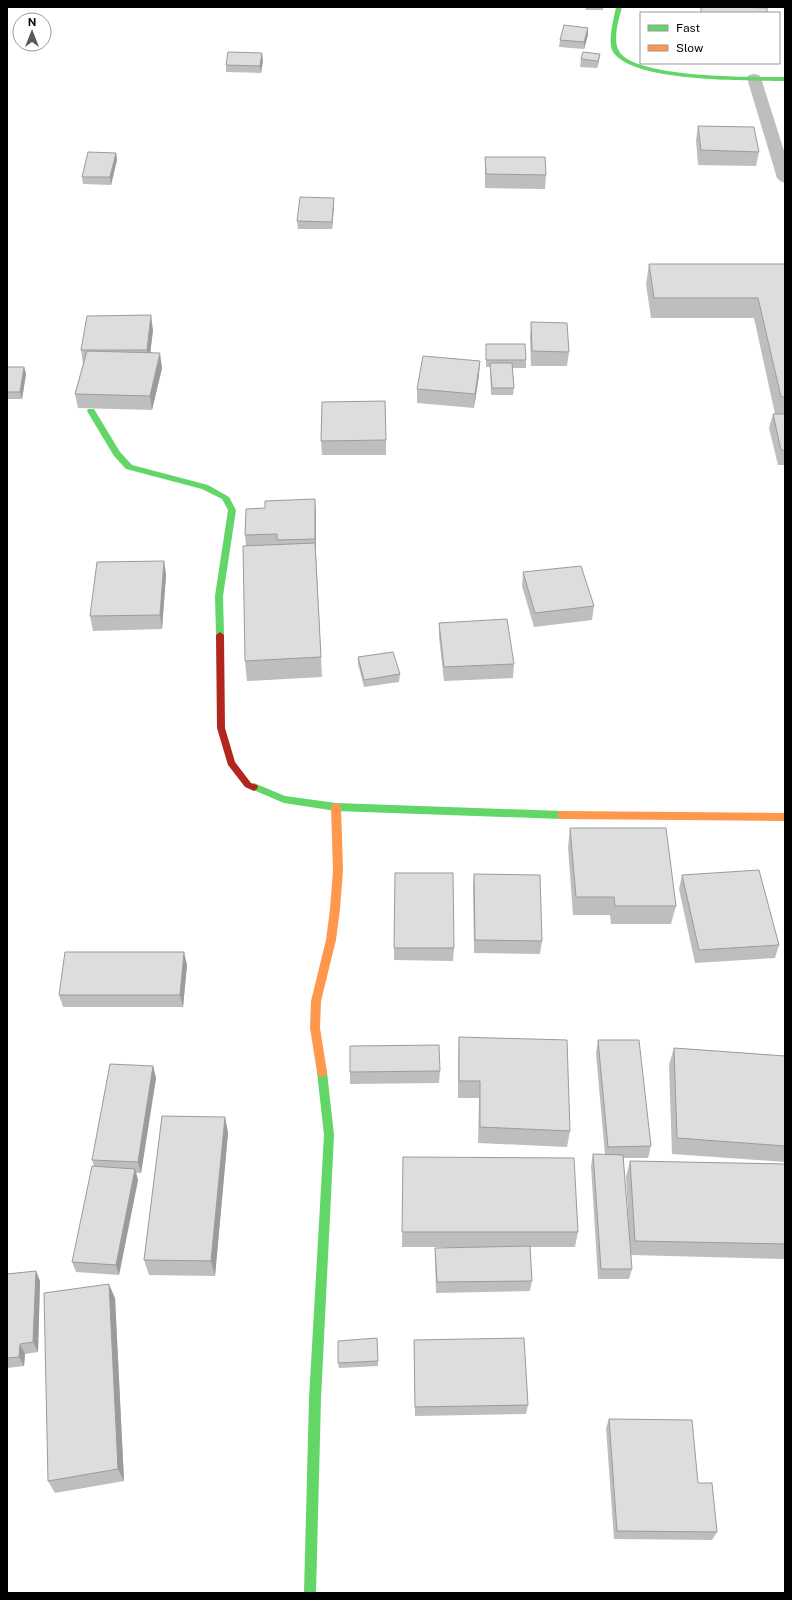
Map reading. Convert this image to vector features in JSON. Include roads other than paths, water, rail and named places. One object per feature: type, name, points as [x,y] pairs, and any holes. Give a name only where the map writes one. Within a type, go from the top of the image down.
[{"type":"street","points":[[619,7],[614,38],[615,51],[622,60],[636,67],[652,71],[785,79]]},
{"type":"street","points":[[754,78],[785,178]]},
{"type":"street","points":[[91,411],[117,454],[129,467],[206,487],[225,497],[232,510],[219,596],[221,728],[231,762],[248,785],[284,799],[336,807],[560,815],[785,817]]},
{"type":"street","points":[[310,1593],[315,1399],[329,1136],[326,1095],[315,1028],[316,1001],[331,940],[335,909],[338,870],[336,807]]}]
